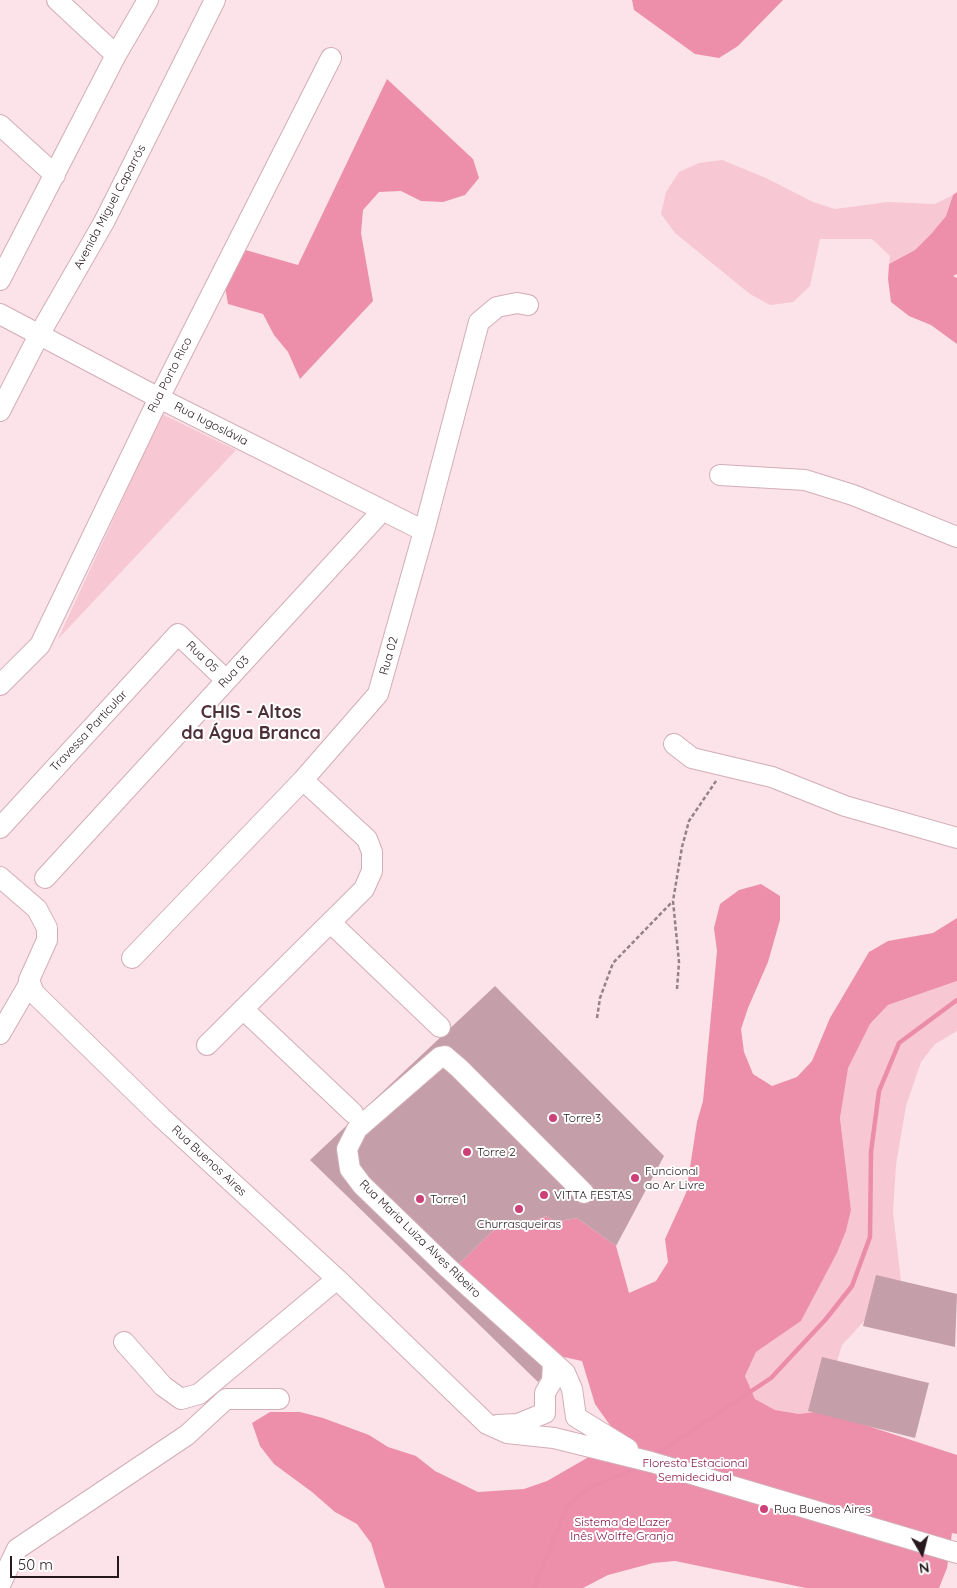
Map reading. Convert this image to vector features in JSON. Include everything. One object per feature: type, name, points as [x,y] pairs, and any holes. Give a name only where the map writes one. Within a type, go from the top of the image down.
[{"type":"street","points":[[57,0],[116,55]]},
{"type":"street","points":[[0,280],[116,55],[148,0]]},
{"type":"street","name":"Avenida Miguel Caparrós","points":[[0,411],[39,335],[104,222],[215,0]]},
{"type":"street","name":"Rua Porto Rico","points":[[0,685],[40,645],[159,398],[331,58]]},
{"type":"street","points":[[0,125],[55,175]]},
{"type":"street","name":"Rua 02","points":[[132,958],[303,780],[378,694],[424,530],[478,322],[496,307],[517,303],[528,306]]},
{"type":"street","name":"Rua Iugoslávia","points":[[0,314],[159,398],[382,511],[424,530]]},
{"type":"street","points":[[720,474],[805,480],[853,495],[957,537]]},
{"type":"street","name":"Rua 03","points":[[45,878],[382,511]]},
{"type":"street","name":"Rua 05","points":[[178,634],[226,680]]},
{"type":"street","name":"Travessa Particular","points":[[0,828],[178,634]]},
{"type":"street","points":[[674,744],[692,758],[772,777],[836,803],[957,838]]},
{"type":"street","points":[[207,1045],[364,889],[372,871],[372,852],[367,839],[303,780]]},
{"type":"street","points":[[0,877],[37,909],[47,928],[48,940],[30,977],[29,984],[0,1034]]},
{"type":"street","points":[[331,923],[440,1028]]},
{"type":"street","name":"Rua Buenos Aires","points":[[29,984],[34,993],[161,1117],[337,1279],[487,1424],[507,1433],[554,1438],[651,1462],[957,1553]]},
{"type":"street","points":[[243,1009],[353,1113]]},
{"type":"street","name":"Rua Maria Luiza Alves Ribeiro","points":[[553,1363],[447,1267],[362,1185],[350,1169],[347,1149],[357,1129],[440,1056],[445,1056],[584,1193]]},
{"type":"street","points":[[124,1342],[163,1386],[181,1399],[198,1394],[337,1279]]},
{"type":"street","points":[[553,1363],[565,1373],[572,1389],[576,1417],[573,1432],[565,1438],[554,1438],[544,1428],[545,1393],[552,1381],[553,1363]]},
{"type":"street","points":[[0,1585],[17,1549],[187,1435],[226,1399],[279,1398]]},
{"type":"street","name":"Rua Buenos Aires","points":[[487,1424],[518,1424],[559,1405],[570,1408],[576,1417],[651,1462]]},
{"type":"path","points":[[677,989],[679,962],[673,901],[689,821],[712,783],[718,778]]},
{"type":"path","points":[[597,1018],[600,998],[613,963],[673,901]]},
{"type":"shaded area","points":[[722,160],[766,178],[813,202],[835,209],[888,202],[935,204],[953,195],[946,216],[931,234],[915,250],[889,264],[890,256],[872,239],[820,239],[810,286],[793,302],[770,305],[750,294],[675,233],[661,214],[666,192],[679,172],[699,163]]},
{"type":"shaded area","points":[[162,414],[236,450],[58,639]]},
{"type":"shaded area","points":[[957,981],[957,1031],[935,1044],[921,1062],[906,1106],[896,1165],[893,1212],[901,1281],[842,1345],[822,1411],[799,1414],[775,1410],[755,1399],[745,1376],[756,1352],[801,1321],[837,1253],[846,1231],[851,1210],[840,1118],[847,1068],[870,1024],[888,1005]]},
{"type":"green space","points":[[632,0],[783,0],[738,46],[719,58],[695,54],[634,10]]},
{"type":"green space","points":[[387,79],[473,159],[479,178],[465,195],[443,202],[421,201],[401,191],[379,192],[363,210],[361,233],[373,301],[300,379],[288,352],[274,335],[263,314],[228,304],[224,281],[242,249],[298,265]]},
{"type":"green space","points":[[957,192],[957,274],[953,276],[957,278],[957,344],[931,325],[909,316],[891,302],[888,279],[889,264],[915,250],[931,234],[946,216],[953,195]]},
{"type":"green space","name":"Floresta Estacional Semidecidual","points":[[761,884],[780,896],[780,920],[768,962],[741,1029],[744,1052],[753,1074],[772,1086],[797,1077],[812,1061],[830,1018],[869,952],[888,941],[933,933],[957,918],[957,981],[888,1005],[870,1024],[848,1068],[840,1118],[851,1210],[846,1231],[837,1253],[801,1321],[756,1352],[745,1376],[755,1399],[775,1410],[799,1414],[822,1411],[957,1455],[957,1534],[952,1533],[947,1568],[939,1588],[806,1588],[675,1561],[653,1563],[608,1575],[583,1588],[385,1588],[371,1543],[357,1524],[335,1512],[274,1464],[260,1446],[252,1423],[270,1412],[300,1412],[323,1418],[369,1435],[388,1447],[416,1456],[435,1471],[478,1492],[524,1489],[547,1481],[587,1458],[612,1428],[595,1404],[582,1361],[559,1356],[459,1264],[502,1222],[522,1226],[546,1216],[555,1222],[577,1218],[616,1246],[629,1293],[656,1281],[668,1262],[665,1239],[686,1193],[697,1122],[703,1101],[717,951],[714,928],[720,904],[739,890]]},
{"type":"building","points":[[495,986],[664,1156],[616,1246],[577,1218],[555,1222],[546,1216],[522,1226],[502,1222],[459,1264],[559,1356],[538,1382],[310,1160]]},
{"type":"building","points":[[876,1275],[957,1294],[955,1347],[863,1326]]},
{"type":"building","points":[[822,1357],[929,1383],[915,1438],[808,1411]]},
{"type":"waterway","points":[[658,1453],[771,1378],[826,1319],[852,1286],[870,1237],[871,1152],[879,1091],[899,1043],[957,1000]]},
{"type":"waterway","points":[[534,1588],[567,1506],[587,1489],[636,1468]]},
{"type":"place","name":"Torre 3","points":[[553,1118]]},
{"type":"place","name":"Torre 2","points":[[467,1152]]},
{"type":"place","name":"Funcional ao Ar Livre","points":[[635,1178]]},
{"type":"place","name":"VITTA FESTAS","points":[[544,1195]]},
{"type":"place","name":"Torre 1","points":[[420,1199]]},
{"type":"place","name":"Churrasqueiras","points":[[519,1209]]},
{"type":"place","name":"Rua Buenos Aires","points":[[764,1509]]},
{"type":"district","name":"CHIS - Altos da Água Branca","points":[[251,723]]},
{"type":"park label","name":"Sistema de Lazer Inês Wolffe Granja","points":[[622,1529]]}]
